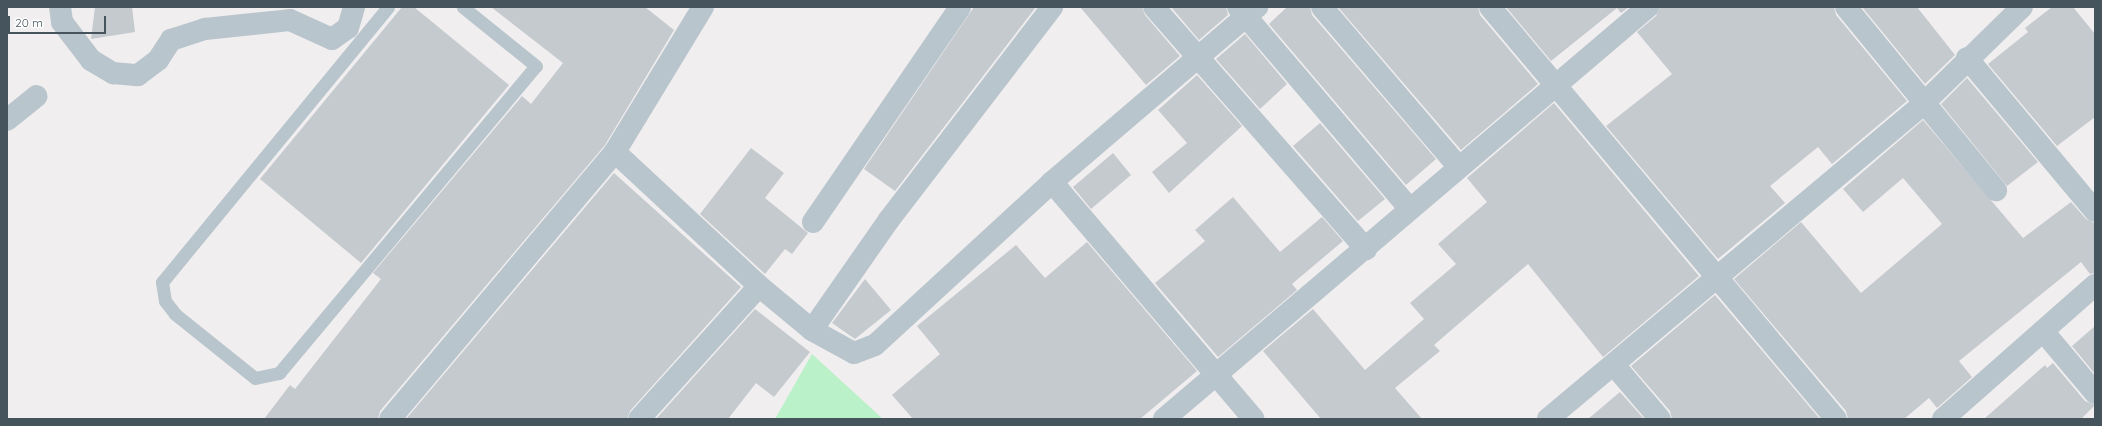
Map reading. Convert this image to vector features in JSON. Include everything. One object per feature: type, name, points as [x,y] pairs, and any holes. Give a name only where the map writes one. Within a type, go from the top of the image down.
[{"type":"street","points":[[60,7],[62,22],[91,60],[113,73],[138,75],[158,60],[171,40],[205,29],[290,20],[332,39],[348,28],[354,7]]},
{"type":"street","points":[[390,419],[615,152],[703,7]]},
{"type":"street","points":[[813,222],[960,7]]},
{"type":"street","points":[[812,330],[888,221],[1052,7]]},
{"type":"street","points":[[1154,7],[1366,249]]},
{"type":"street","points":[[1322,7],[1458,166]]},
{"type":"street","points":[[1490,7],[1558,85],[1836,419]]},
{"type":"street","points":[[1164,419],[1366,249],[1409,208],[1458,166],[1558,85],[1648,7]]},
{"type":"street","points":[[1846,7],[1996,190]]},
{"type":"street","points":[[1548,419],[1924,103],[1967,58],[2022,7]]},
{"type":"street","points":[[615,152],[759,286],[812,330],[843,350],[854,353],[869,350],[1052,182],[1198,59],[1247,10],[1409,208]]},
{"type":"street","points":[[1967,58],[2095,211]]},
{"type":"street","points":[[7,120],[36,96]]},
{"type":"street","points":[[1052,182],[1254,419]]},
{"type":"street","points":[[1943,419],[2095,285]]},
{"type":"street","points":[[639,419],[759,286]]},
{"type":"street","points":[[2043,331],[2095,393]]},
{"type":"street","points":[[1614,365],[1660,419]]},
{"type":"lane","points":[[388,7],[162,282],[165,301],[175,314],[255,378],[279,373],[536,66],[463,7]]},
{"type":"green space","points":[[812,354],[883,419],[775,419]]},
{"type":"building","points":[[95,7],[132,7],[135,32],[91,39]]},
{"type":"building","points":[[402,7],[414,7],[509,85],[361,263],[260,179]]},
{"type":"building","points":[[491,7],[645,7],[674,30],[605,145],[380,411],[378,419],[264,419],[290,385],[295,389],[381,279],[373,273],[522,96],[531,104],[563,63]]},
{"type":"building","points":[[974,7],[1036,7],[895,191],[864,169]]},
{"type":"building","points":[[1080,7],[1142,7],[1145,15],[1180,56],[1146,85]]},
{"type":"building","points":[[1171,7],[1226,7],[1228,15],[1199,40]]},
{"type":"building","points":[[1287,7],[1310,7],[1312,15],[1436,159],[1406,185],[1269,24]]},
{"type":"building","points":[[1338,7],[1478,7],[1480,15],[1538,84],[1461,150]]},
{"type":"building","points":[[1506,7],[1629,7],[1621,13],[1617,8],[1551,61]]},
{"type":"building","points":[[1660,7],[1834,7],[1836,15],[1907,101],[1832,164],[1818,147],[1770,186],[1785,203],[1718,259],[1606,126],[1672,74],[1637,32],[1656,16]]},
{"type":"building","points":[[1862,7],[1917,7],[1955,55],[1925,84]]},
{"type":"building","points":[[2052,7],[2073,7],[2095,34],[2095,117],[2057,146],[1988,64],[2028,32],[2025,28]]},
{"type":"building","points":[[1245,34],[1287,84],[1260,109],[1216,59]]},
{"type":"building","points":[[1197,75],[1242,126],[1169,193],[1152,172],[1187,143],[1158,110]]},
{"type":"building","points":[[1967,78],[2038,162],[2007,186],[1941,104]]},
{"type":"building","points":[[1554,103],[1699,276],[1603,357],[1528,264],[1434,345],[1440,351],[1395,388],[1422,419],[1321,419],[1263,351],[1313,309],[1365,370],[1424,319],[1410,303],[1456,264],[1438,244],[1487,202],[1467,178]]},
{"type":"building","points":[[1923,120],[2023,238],[2071,202],[2086,219],[2095,223],[2095,273],[2090,274],[2081,262],[1959,361],[1972,377],[1937,408],[1929,398],[1904,419],[1848,419],[1846,411],[1734,279],[1801,222],[1861,293],[1942,224],[1903,178],[1863,212],[1843,189]]},
{"type":"building","points":[[1320,123],[1385,199],[1358,221],[1293,146]]},
{"type":"building","points":[[751,148],[784,173],[765,198],[808,233],[792,254],[785,249],[765,274],[700,214]]},
{"type":"building","points":[[1113,153],[1131,175],[1091,209],[1073,187]]},
{"type":"building","points":[[614,173],[741,287],[630,411],[627,419],[406,419]]},
{"type":"building","points":[[1233,197],[1280,252],[1322,217],[1343,241],[1292,284],[1297,290],[1218,357],[1155,283],[1205,241],[1195,230]]},
{"type":"building","points":[[1087,242],[1197,371],[1140,419],[913,419],[892,395],[940,354],[917,326],[1016,245],[1045,278]]},
{"type":"building","points":[[865,279],[891,310],[855,339],[832,323]]},
{"type":"building","points":[[1715,295],[1820,419],[1672,419],[1670,411],[1631,366]]},
{"type":"building","points":[[755,309],[810,352],[774,397],[756,383],[728,419],[656,419]]},
{"type":"building","points":[[2095,326],[2095,374],[2072,346]]},
{"type":"building","points":[[2053,363],[2085,401],[2095,405],[2081,419],[1984,419],[2045,365],[2047,368]]},
{"type":"building","points":[[1620,392],[1644,419],[1588,419]]}]
